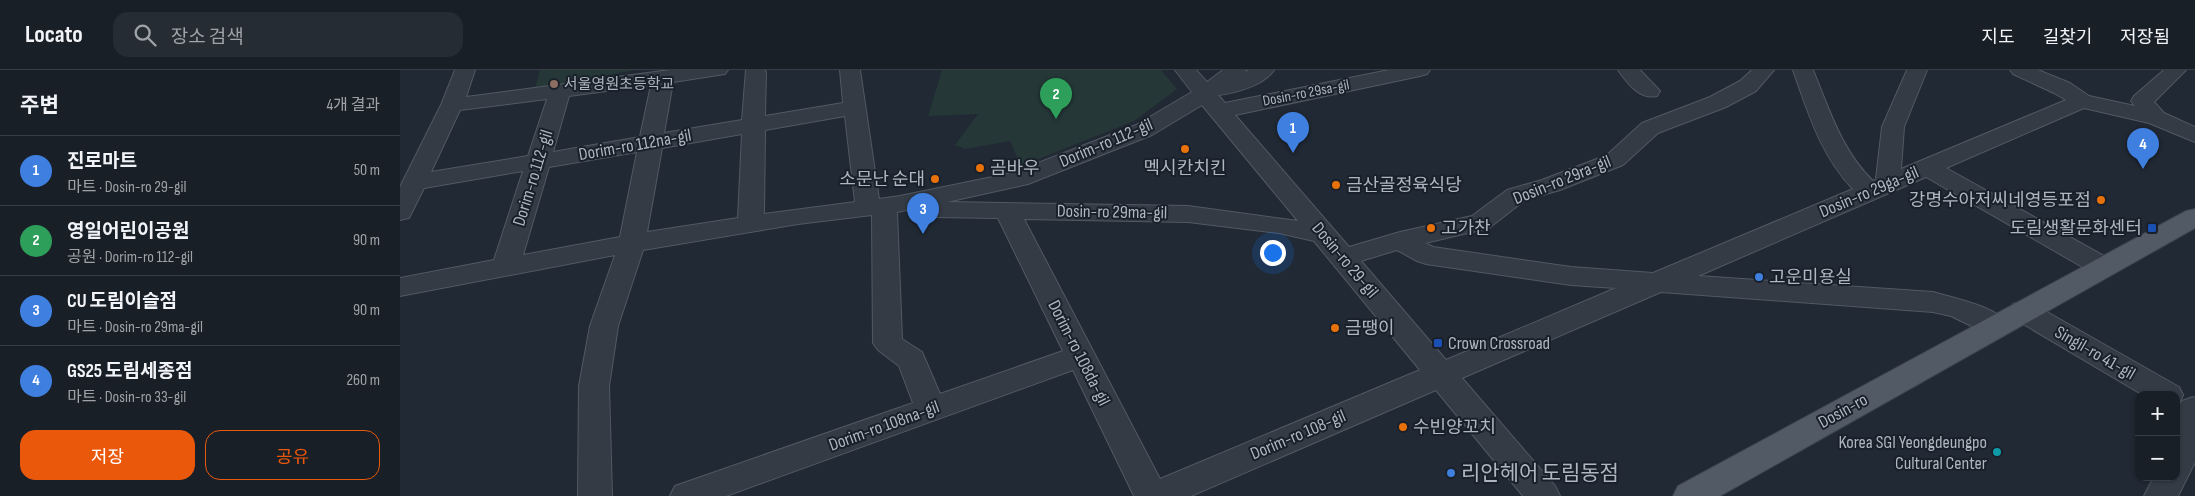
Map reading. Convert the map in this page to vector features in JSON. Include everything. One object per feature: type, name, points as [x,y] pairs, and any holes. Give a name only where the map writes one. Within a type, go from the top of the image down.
[{"type":"main road","name":"Dosin-ro","points":[[1690,496],[2195,217]]},
{"type":"street","points":[[400,212],[452,105],[465,70]]},
{"type":"street","points":[[452,105],[718,70]]},
{"type":"street","points":[[850,70],[855,108],[884,206],[888,343],[911,360],[932,409]]},
{"type":"street","name":"Dosin-ro 29-gil","points":[[1185,70],[1542,496]]},
{"type":"street","points":[[1213,102],[1236,70]]},
{"type":"street","points":[[1213,102],[1264,70]]},
{"type":"street","name":"Dosin-ro 29sa-gil","points":[[1213,102],[1420,70]]},
{"type":"street","points":[[1628,70],[1649,91]]},
{"type":"street","name":"Dosin-ro 29ra-gil","points":[[1344,258],[1400,240],[1480,222],[1516,195],[1551,185],[1616,160],[1650,128],[1718,102],[1748,86],[1764,70]]},
{"type":"street","points":[[1803,70],[1830,139],[1848,171],[1879,188],[1893,128],[1917,70]]},
{"type":"street","points":[[2020,70],[2062,88],[2082,101],[2156,118],[2195,135]]},
{"type":"street","points":[[2156,118],[2142,101],[2176,70]]},
{"type":"street","points":[[751,224],[755,72]]},
{"type":"street","points":[[595,496],[594,386],[604,326],[632,243],[663,78]]},
{"type":"street","name":"Dorim-ro 112-gil","points":[[506,266],[560,91]]},
{"type":"street","name":"Dosin-ro 29ga-gil","points":[[1441,374],[2082,101]]},
{"type":"street","name":"Dorim-ro 112-gil","points":[[400,287],[632,243],[751,224],[884,206],[1019,179],[1213,102]]},
{"type":"street","name":"Dorim-ro 112na-gil","points":[[416,182],[855,108]]},
{"type":"street","points":[[1926,167],[2103,267]]},
{"type":"street","name":"Dosin-ro 29ma-gil","points":[[884,206],[1188,214],[1279,225],[1324,235]]},
{"type":"street","name":"Dorim-ro 108da-gil","points":[[1007,210],[1151,496]]},
{"type":"street","name":"Dosin-ro 29ga-gil","points":[[1400,240],[1426,256],[1571,276],[1655,283]]},
{"type":"street","points":[[1655,283],[1933,302],[1960,309],[1996,326]]},
{"type":"street","name":"Singil-ro 41-gil","points":[[2023,311],[2183,403],[2193,435],[2180,459]]},
{"type":"street","name":"Dorim-ro 108na-gil","points":[[687,496],[1080,356]]},
{"type":"street","name":"Dorim-ro 108-gil","points":[[1156,496],[1441,374]]},
{"type":"street","points":[[2161,496],[2169,481]]},
{"type":"shaded area","points":[[540,70],[636,70],[535,88]]},
{"type":"shaded area","points":[[942,70],[1161,70],[1177,89],[1134,121],[1021,166],[1010,141],[965,149],[955,145],[978,114],[928,116]]},
{"type":"place","name":"서울영원초등학교","points":[[554,84]]},
{"type":"place","name":"영일어린이공원","points":[[1056,119]]},
{"type":"place","name":"멕시칸치킨","points":[[1185,149]]},
{"type":"place","name":"진로마트","points":[[1293,153]]},
{"type":"place","name":"곰바우","points":[[980,168]]},
{"type":"place","name":"GS25 도림세종점","points":[[2143,169]]},
{"type":"place","name":"소문난 순대","points":[[935,179]]},
{"type":"place","name":"금산골정육식당","points":[[1336,185]]},
{"type":"place","name":"강명수아저씨네영등포점","points":[[2101,200]]},
{"type":"place","name":"고가찬","points":[[1431,228]]},
{"type":"place","name":"도림생활문화센터","points":[[2152,228]]},
{"type":"place","name":"CU 도림이슬점","points":[[923,234]]},
{"type":"place","name":"고운미용실","points":[[1759,277]]},
{"type":"place","name":"금땡이","points":[[1335,328]]},
{"type":"place","name":"Crown Crossroad","points":[[1438,343]]},
{"type":"place","name":"수빈양꼬치","points":[[1403,427]]},
{"type":"place","name":"Korea SGI Yeongdeungpo Cultural Center","points":[[1997,452]]},
{"type":"place","name":"리안헤어 도림동점","points":[[1451,473]]}]
